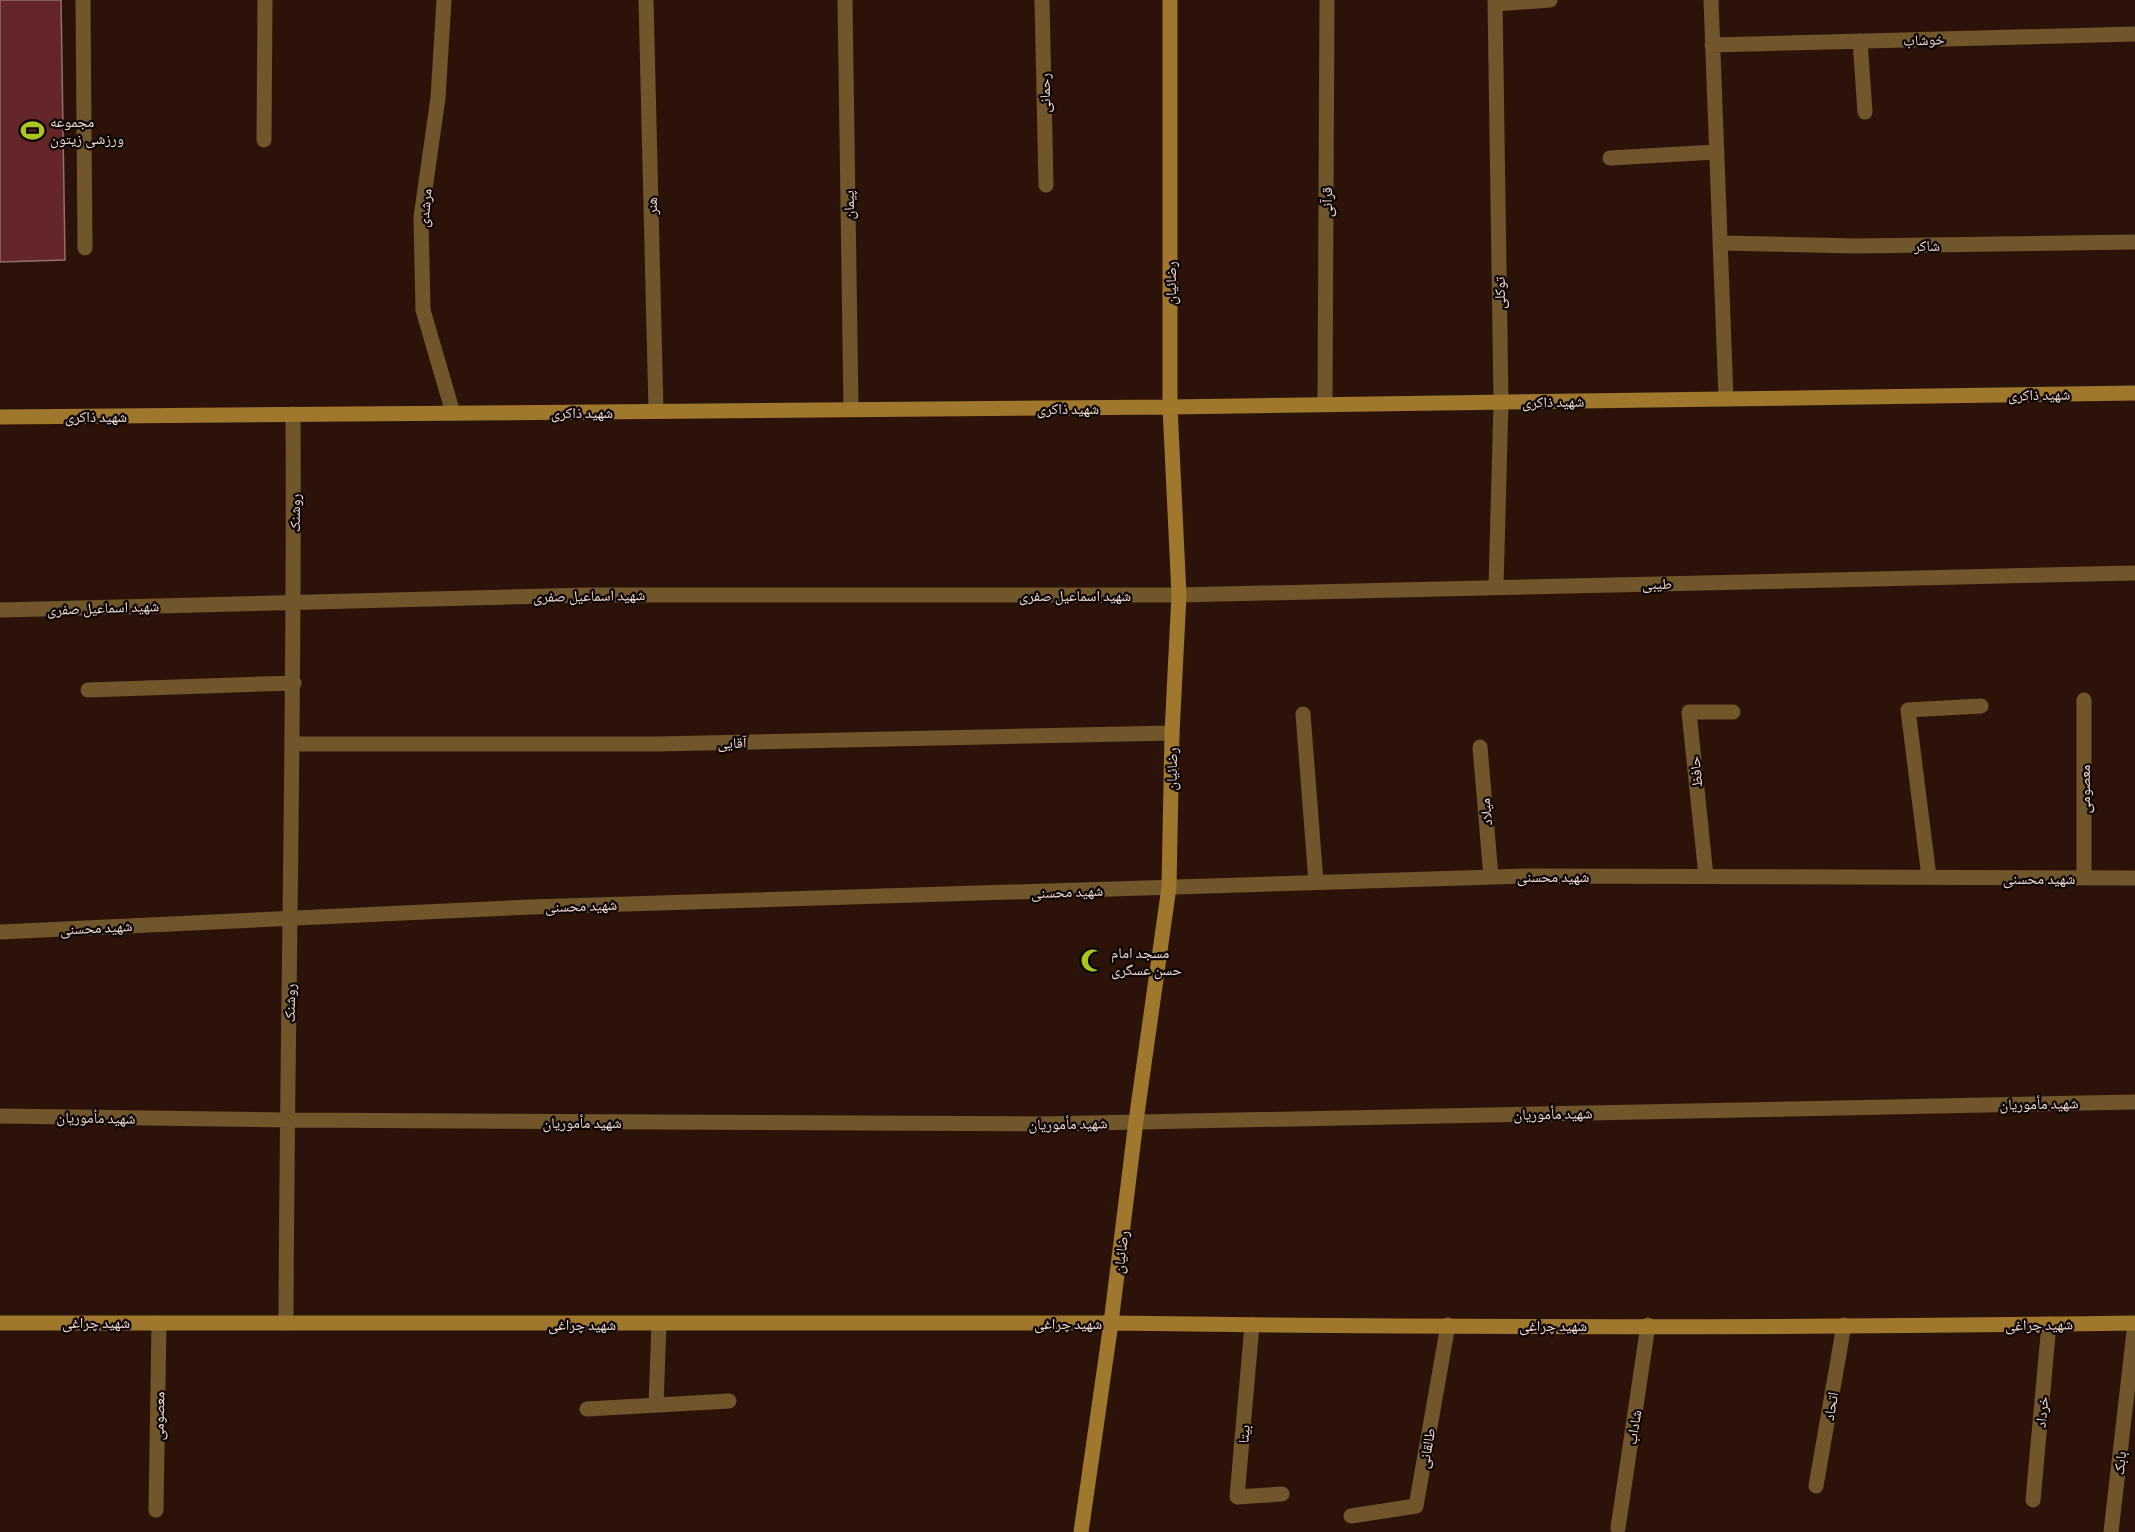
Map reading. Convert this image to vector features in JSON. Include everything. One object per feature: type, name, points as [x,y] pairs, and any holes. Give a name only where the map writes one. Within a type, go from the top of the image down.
[{"type":"street","points":[[83,0],[85,248]]},
{"type":"street","points":[[264,140],[265,0]]},
{"type":"street","name":"مرشدی","points":[[444,0],[438,98],[421,217],[423,310],[453,412]]},
{"type":"street","name":"هنر","points":[[646,0],[657,411]]},
{"type":"street","name":"پیمان","points":[[845,0],[851,409]]},
{"type":"street","name":"رحمانی","points":[[1042,0],[1046,185]]},
{"type":"street","name":"رضائیان","points":[[1081,1532],[1169,887],[1172,733],[1179,595],[1170,407],[1170,0]]},
{"type":"street","name":"قرآنی","points":[[1326,404],[1327,0]]},
{"type":"street","points":[[1495,2],[1551,0]]},
{"type":"street","points":[[1711,0],[1726,398]]},
{"type":"street","name":"توکلی","points":[[1495,2],[1501,402],[1496,587]]},
{"type":"street","name":"خوشاب","points":[[1712,45],[2135,34]]},
{"type":"street","points":[[1860,41],[1865,112]]},
{"type":"street","points":[[1610,159],[1716,152]]},
{"type":"street","name":"شاکر","points":[[1720,243],[1857,246],[2135,242]]},
{"type":"street","name":"شهید ذاکری","points":[[0,417],[1170,407],[2135,393]]},
{"type":"street","name":"روشنک","points":[[286,1323],[294,683],[293,414]]},
{"type":"street","name":"طیبی","points":[[1179,595],[2135,573]]},
{"type":"street","name":"شهید اسماعیل صفری","points":[[0,610],[588,595],[1179,595]]},
{"type":"street","points":[[88,690],[294,683]]},
{"type":"street","name":"معصومی","points":[[2084,700],[2084,878]]},
{"type":"street","points":[[1929,877],[1908,710],[1981,706]]},
{"type":"street","name":"حافظ","points":[[1706,876],[1689,712],[1733,712]]},
{"type":"street","points":[[1303,714],[1316,882]]},
{"type":"street","name":"آقایی","points":[[293,744],[658,744],[1172,733]]},
{"type":"street","name":"میلاد","points":[[1480,747],[1491,877]]},
{"type":"street","name":"شهید محسنی","points":[[0,932],[530,907],[1491,877],[2135,878]]},
{"type":"street","name":"شهید مأموریان","points":[[0,1116],[1042,1124],[2135,1102]]},
{"type":"street","name":"شهید چراغی","points":[[0,1323],[1252,1325],[2135,1323]]},
{"type":"street","name":"معصومی","points":[[156,1510],[159,1323]]},
{"type":"street","name":"بابک","points":[[2111,1532],[2135,1323]]},
{"type":"street","points":[[656,1405],[659,1324]]},
{"type":"street","name":"خرداد","points":[[2032,1500],[2049,1324]]},
{"type":"street","name":"بیتا","points":[[1252,1325],[1238,1497],[1282,1494]]},
{"type":"street","name":"طالقانی","points":[[1351,1516],[1416,1506],[1448,1325]]},
{"type":"street","name":"شاداب","points":[[1618,1528],[1648,1325]]},
{"type":"street","name":"اتحاد","points":[[1816,1486],[1844,1325]]},
{"type":"street","points":[[587,1409],[729,1401]]},
{"type":"building","name":"مجموعه ورزشی زیتون","points":[[0,0],[61,0],[65,260],[0,262]]},
{"type":"place","name":"مجموعه ورزشی زیتون","points":[[32,130]]},
{"type":"place","name":"مسجد امام حسن عسگری","points":[[1093,961]]}]
